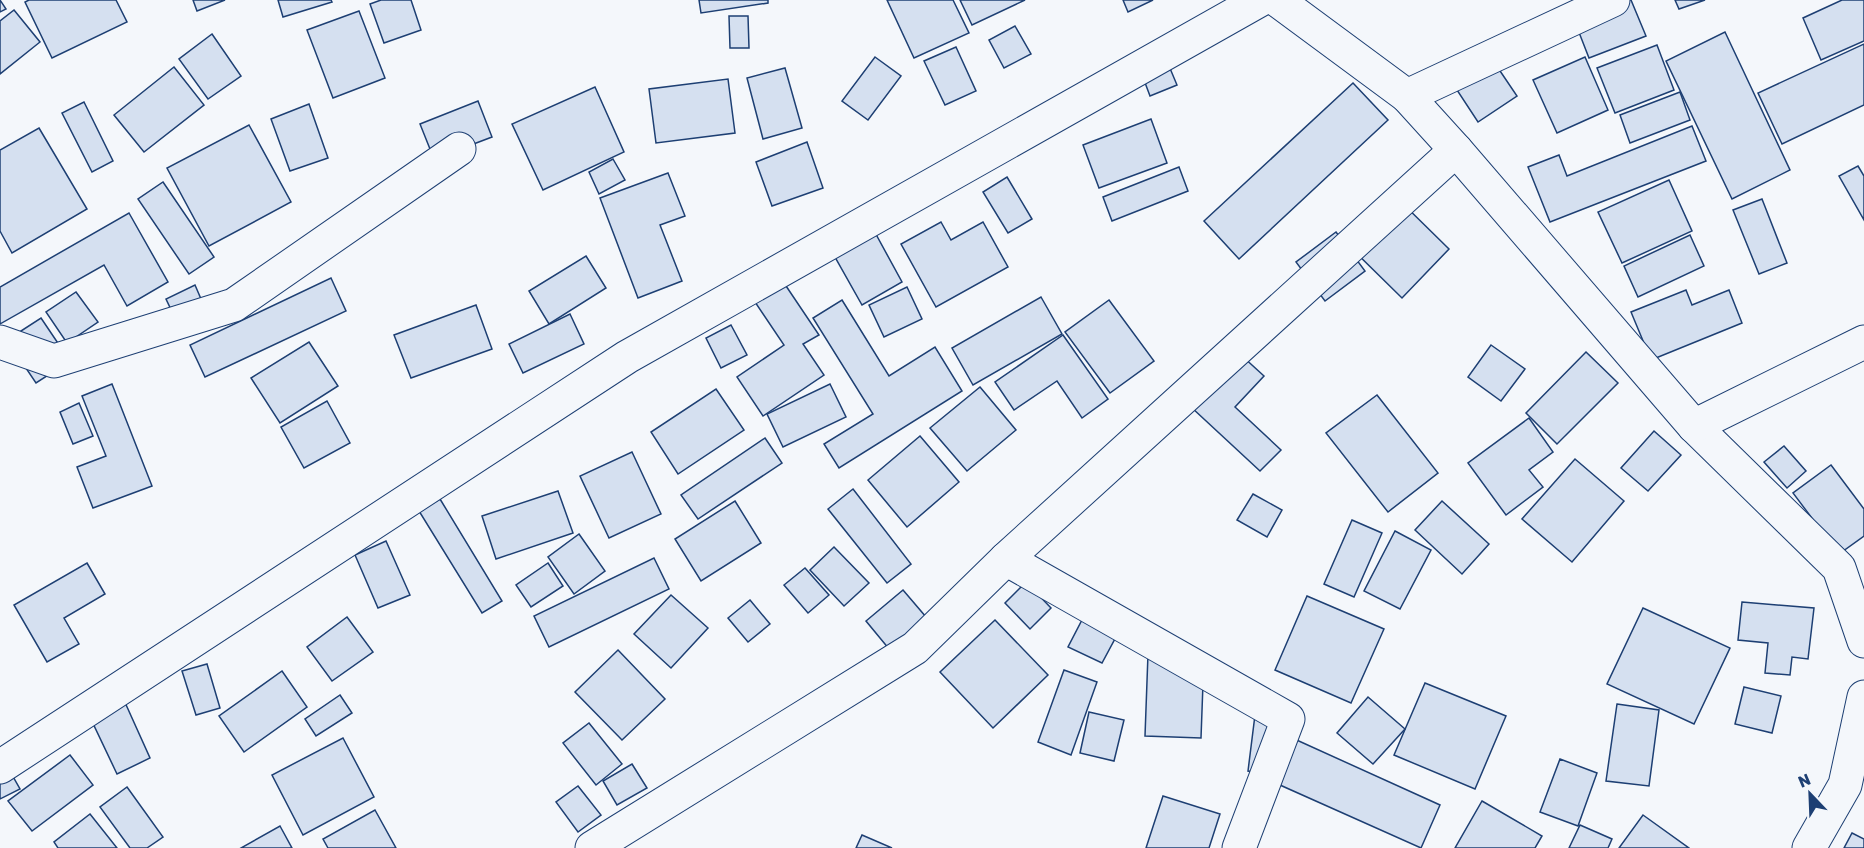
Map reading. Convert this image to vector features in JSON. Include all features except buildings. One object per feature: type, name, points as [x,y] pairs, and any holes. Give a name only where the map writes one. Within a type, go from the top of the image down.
[{"type":"street","points":[[0,767],[627,357],[1260,0]]},
{"type":"street","points":[[1277,0],[1407,96],[1694,426],[1839,568],[1864,641]]},
{"type":"street","points":[[1407,96],[1613,0]]},
{"type":"street","points":[[0,342],[54,361],[234,305],[459,149]]},
{"type":"street","points":[[592,848],[915,648],[1006,560],[1456,150]]},
{"type":"street","points":[[1694,426],[1864,342]]},
{"type":"street","points":[[1006,560],[1288,719],[1239,848]]},
{"type":"street","points":[[1809,848],[1845,785],[1864,697]]}]
